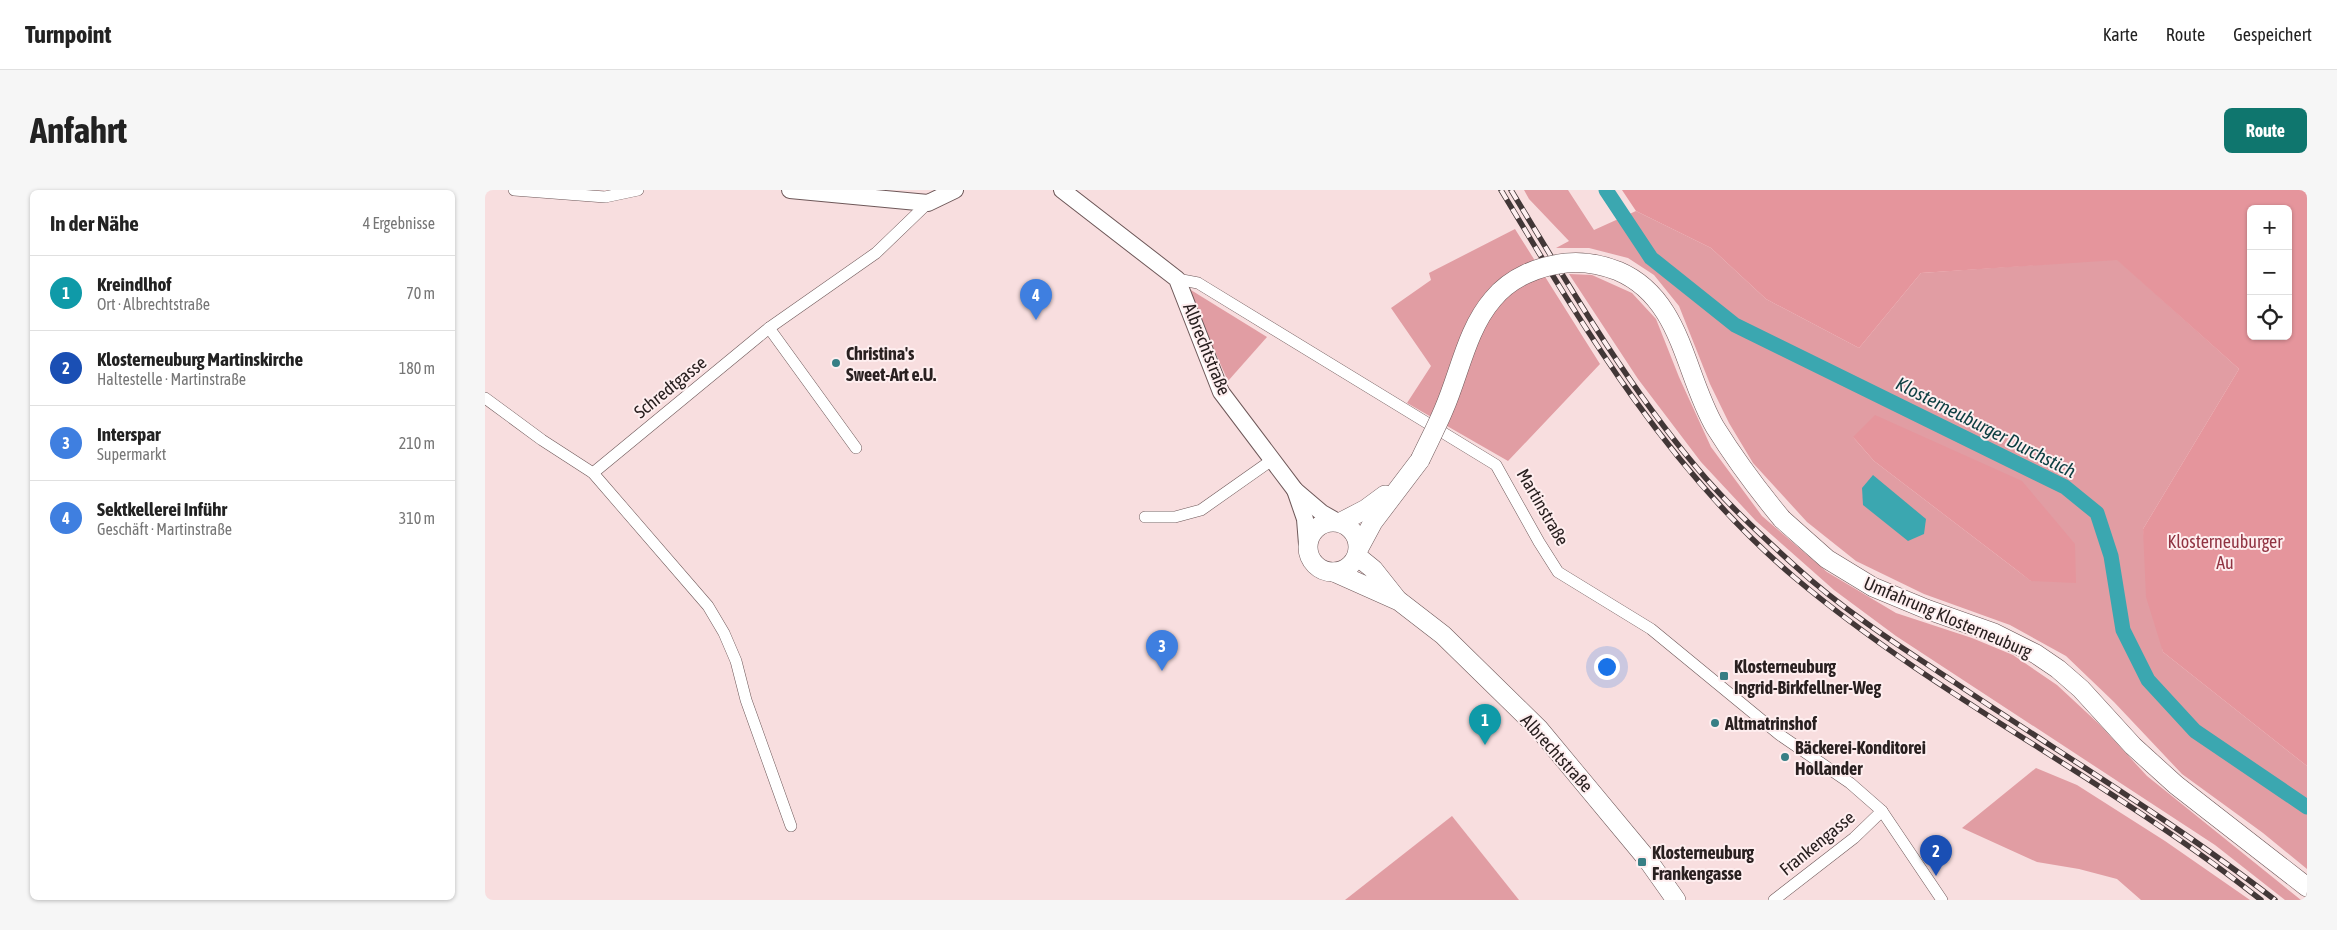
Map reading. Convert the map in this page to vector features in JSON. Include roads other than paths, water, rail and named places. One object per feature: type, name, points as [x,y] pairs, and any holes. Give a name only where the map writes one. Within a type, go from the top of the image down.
[{"type":"main road","points":[[790,190],[928,203],[955,190]]},
{"type":"main road","name":"Martinstraße","points":[[1062,190],[1177,278]]},
{"type":"main road","name":"Umfahrung Klosterneuburg","points":[[1358,552],[1373,522],[1399,484],[1420,460],[1444,409],[1475,326],[1494,298],[1525,274],[1552,265],[1580,262],[1601,264],[1625,274],[1639,284],[1661,306],[1679,338],[1702,400],[1715,426],[1758,490],[1782,519],[1827,559],[1873,587],[1926,609],[1994,633],[2036,654],[2058,669],[2081,689],[2133,746],[2176,785],[2307,887]]},
{"type":"main road","name":"Albrechtstraße","points":[[1177,278],[1221,392],[1295,490],[1322,513],[1339,522]]},
{"type":"main road","name":"Umfahrung Klosterneuburg","points":[[1339,522],[1366,509],[1399,484]]},
{"type":"main road","name":"Albrechtstraße","points":[[1295,490],[1305,519],[1307,544]]},
{"type":"main road","points":[[1339,522],[1355,535],[1358,552],[1348,567],[1334,572],[1320,569],[1308,554],[1307,544],[1311,533],[1317,527],[1339,522]]},
{"type":"main road","name":"Albrechtstraße","points":[[1358,552],[1399,601],[1443,635],[1539,729],[1642,852],[1676,900]]},
{"type":"main road","name":"Albrechtstraße","points":[[1334,572],[1399,601]]},
{"type":"street","points":[[513,190],[605,197],[638,190]]},
{"type":"street","name":"Schredtgasse","points":[[593,473],[769,328],[876,252],[928,203]]},
{"type":"street","name":"Martinstraße","points":[[1177,278],[1197,283],[1496,465],[1558,572],[1651,629],[1780,735],[1850,783],[1881,811],[1942,900]]},
{"type":"street","points":[[769,328],[856,448]]},
{"type":"street","points":[[485,398],[542,440],[593,473],[708,606],[724,633],[736,661],[746,700],[791,826]]},
{"type":"street","points":[[1145,517],[1175,517],[1201,510],[1272,460]]},
{"type":"street","name":"Frankengasse","points":[[1774,900],[1854,838],[1881,811]]},
{"type":"water","points":[[1873,475],[1926,519],[1924,534],[1908,541],[1863,505],[1862,488]]},
{"type":"waterway","name":"Klosterneuburger Durchstich","points":[[1606,190],[1651,258],[1735,325],[2065,487],[2097,513],[2111,556],[2123,630],[2148,680],[2195,731],[2307,807]]},
{"type":"railway","points":[[1501,190],[1597,346],[1632,396],[1707,491],[1749,535],[1794,577],[1907,662],[2146,817],[2204,857],[2261,900]]},
{"type":"railway","points":[[1511,190],[1599,333],[1646,402],[1708,481],[1769,543],[1832,598],[1872,627],[2157,815],[2275,900]]},
{"type":"place","name":"Sektkellerei Inführ","points":[[1036,320]]},
{"type":"place","name":"Christina's Sweet-Art e.U.","points":[[836,363]]},
{"type":"place","name":"Interspar","points":[[1162,671]]},
{"type":"place","name":"Klosterneuburg Ingrid-Birkfellner-Weg","points":[[1724,676]]},
{"type":"place","name":"Altmatrinshof","points":[[1715,723]]},
{"type":"place","name":"Kreindlhof","points":[[1485,745]]},
{"type":"place","name":"Bäckerei-Konditorei Hollander","points":[[1785,757]]},
{"type":"place","name":"Klosterneuburg Frankengasse","points":[[1642,862]]},
{"type":"place","name":"Klosterneuburg Martinskirche","points":[[1936,876]]},
{"type":"park label","name":"Klosterneuburger Au","points":[[2225,551]]}]
